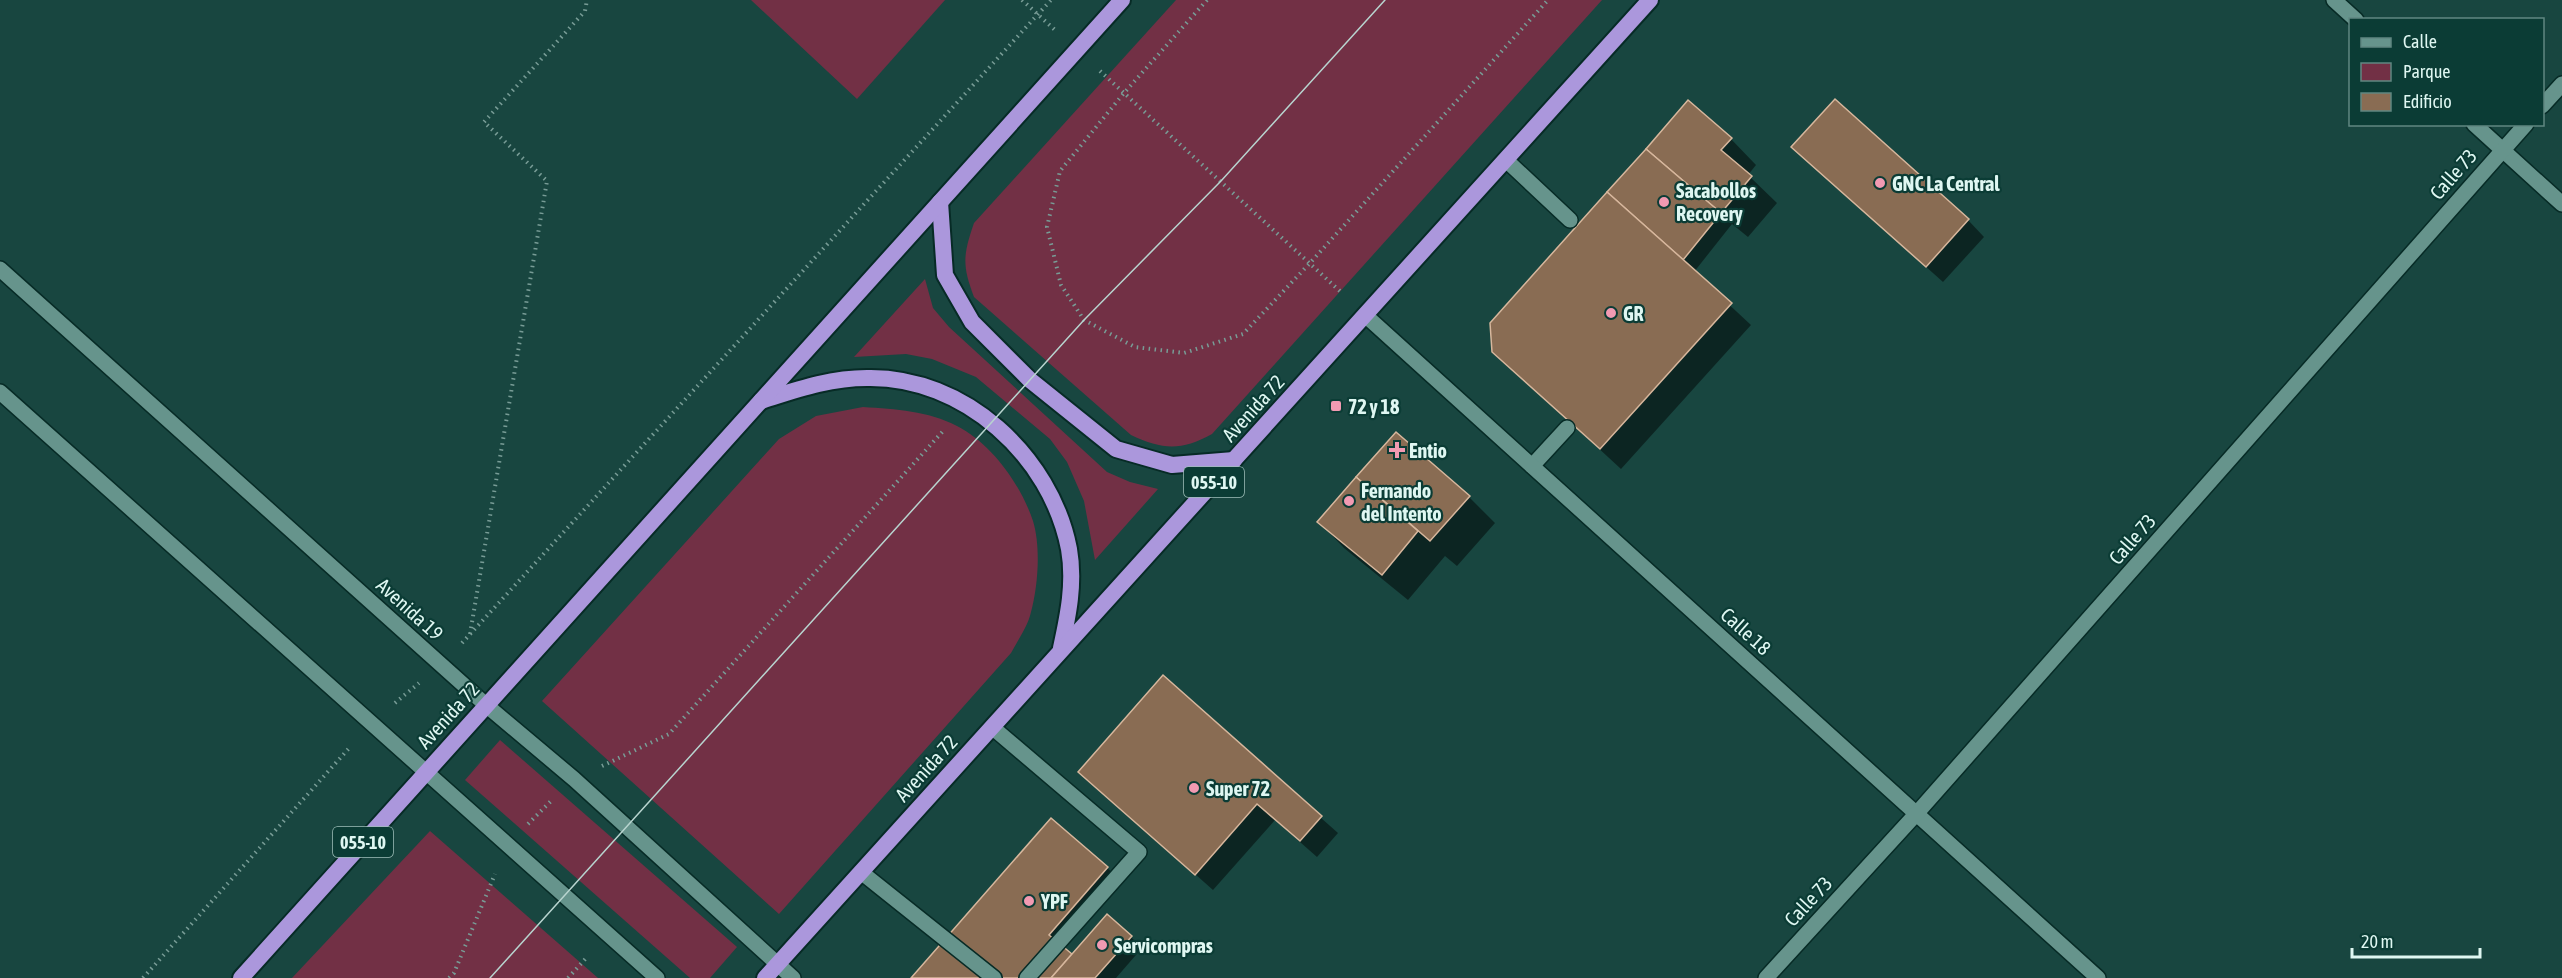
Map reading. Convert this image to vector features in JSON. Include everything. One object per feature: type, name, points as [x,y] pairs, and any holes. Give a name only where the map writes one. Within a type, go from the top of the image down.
[{"type":"highway","name":"Avenida 72","points":[[241,978],[1122,0]]},
{"type":"highway","name":"Avenida 72","points":[[765,978],[1650,0]]},
{"type":"highway","points":[[940,202],[945,274],[972,322],[1030,380],[1116,449],[1172,465],[1234,460]]},
{"type":"highway","points":[[760,402],[817,382],[868,378],[919,385],[967,405],[992,422],[1028,458],[1054,501],[1069,550],[1071,600],[1061,649]]},
{"type":"street","points":[[2334,0],[2354,18]]},
{"type":"street","points":[[2544,104],[2562,84]]},
{"type":"street","points":[[2476,126],[2562,204]]},
{"type":"street","name":"Calle 73","points":[[1766,978],[1917,813],[2524,126]]},
{"type":"street","points":[[1506,160],[1570,220]]},
{"type":"street","name":"Avenida 19","points":[[0,269],[441,666],[574,778],[793,978]]},
{"type":"street","name":"Calle 18","points":[[1365,315],[2098,978]]},
{"type":"street","points":[[0,392],[657,978]]},
{"type":"street","points":[[1532,466],[1566,428]]},
{"type":"street","points":[[992,727],[1139,852],[1027,978]]},
{"type":"street","points":[[861,872],[994,978]]},
{"type":"path","points":[[470,635],[547,181],[484,122],[585,11],[587,0]]},
{"type":"path","points":[[1022,0],[1365,315]]},
{"type":"path","points":[[143,978],[370,724],[441,666],[1051,0]]},
{"type":"path","points":[[1207,0],[1124,93],[1060,171],[1047,227],[1061,285],[1084,320],[1135,347],[1184,353],[1243,333],[1310,263],[1548,0]]},
{"type":"path","points":[[449,978],[454,973],[507,844],[574,778],[669,734],[967,405]]},
{"type":"green space","points":[[751,0],[945,0],[857,99]]},
{"type":"green space","points":[[1176,0],[1602,0],[1212,434],[1181,446],[1163,446],[1131,435],[974,297],[967,276],[965,260],[974,223]]},
{"type":"green space","points":[[925,279],[933,308],[949,327],[1107,472],[1130,482],[1158,489],[1095,560],[1084,501],[1067,462],[1050,439],[976,377],[932,359],[906,354],[854,357]]},
{"type":"green space","points":[[863,407],[935,417],[970,434],[993,454],[1013,480],[1033,521],[1038,554],[1035,590],[1028,622],[1011,653],[779,914],[542,701],[779,439],[816,416]]},
{"type":"green space","points":[[500,740],[737,947],[710,978],[690,978],[465,780]]},
{"type":"green space","points":[[430,831],[598,978],[292,978]]},
{"type":"building","name":"GNC La Central","points":[[1835,99],[1969,219],[1926,267],[1791,147]]},
{"type":"building","points":[[1688,100],[1732,138],[1721,150],[1752,176],[1721,213],[1646,149]]},
{"type":"building","name":"Sacabollos Recovery","points":[[1646,149],[1721,213],[1683,260],[1607,192]]},
{"type":"building","name":"GR","points":[[1607,192],[1732,303],[1600,449],[1492,352],[1490,323]]},
{"type":"building","points":[[1396,432],[1470,496],[1430,541],[1356,477]]},
{"type":"building","points":[[1356,477],[1418,531],[1382,575],[1317,522]]},
{"type":"building","name":"Super 72","points":[[1163,675],[1322,816],[1300,841],[1257,804],[1195,875],[1078,772]]},
{"type":"building","name":"YPF","points":[[1051,818],[1108,867],[1049,935],[1072,954],[1051,978],[911,978]]},
{"type":"building","name":"Servicompras","points":[[1107,914],[1132,936],[1095,978],[1051,978]]},
{"type":"tram line","points":[[490,978],[1084,320],[1221,181],[1385,0]]},
{"type":"place","name":"GNC La Central","points":[[1880,183]]},
{"type":"place","name":"Sacabollos Recovery","points":[[1664,202]]},
{"type":"place","name":"GR","points":[[1611,313]]},
{"type":"place","name":"72 y 18","points":[[1336,406]]},
{"type":"place","name":"Entio","points":[[1397,450]]},
{"type":"place","name":"Fernando del Intento","points":[[1349,501]]},
{"type":"place","name":"Super 72","points":[[1194,788]]},
{"type":"place","name":"YPF","points":[[1029,901]]},
{"type":"place","name":"Servicompras","points":[[1102,945]]}]
